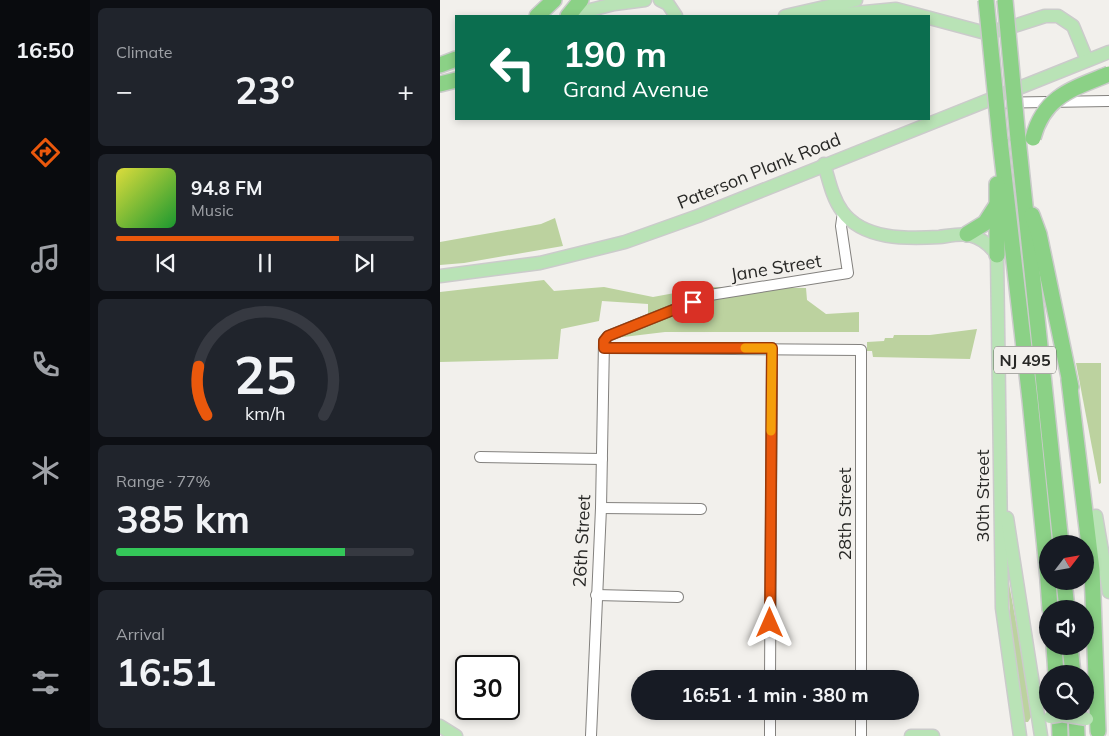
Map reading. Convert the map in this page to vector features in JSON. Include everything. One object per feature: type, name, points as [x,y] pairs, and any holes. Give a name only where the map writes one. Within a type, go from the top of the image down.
[{"type":"highway","points":[[538,15],[554,0]]},
{"type":"highway","points":[[569,15],[581,0]]},
{"type":"highway","name":"NJ 495","points":[[986,0],[1044,535]]},
{"type":"highway","name":"NJ 495","points":[[1005,0],[1025,138],[1022,173],[1060,535]]},
{"type":"highway","points":[[440,64],[455,59]]},
{"type":"highway","points":[[1025,138],[1042,115],[1060,96],[1109,74]]},
{"type":"highway","points":[[440,84],[455,80]]},
{"type":"highway","points":[[996,255],[996,206],[1000,140]]},
{"type":"highway","points":[[1024,193],[1039,234],[1069,380],[1084,442],[1096,516]]},
{"type":"highway","points":[[967,234],[985,223],[996,206]]},
{"type":"highway","points":[[1069,380],[1092,570],[1099,734]]},
{"type":"highway","points":[[1077,736],[1080,720]]},
{"type":"highway","points":[[1048,722],[1060,736]]},
{"type":"main road","points":[[572,15],[607,6],[645,0]]},
{"type":"main road","points":[[660,0],[668,4],[675,15]]},
{"type":"main road","points":[[791,15],[856,0]]},
{"type":"main road","points":[[791,15],[896,9],[918,15]]},
{"type":"main road","points":[[930,18],[982,32],[1005,29],[1046,16],[1058,16],[1073,26],[1087,60]]},
{"type":"main road","name":"Paterson Plank Road","points":[[930,120],[983,102],[1109,52]]},
{"type":"main road","points":[[440,89],[455,88]]},
{"type":"main road","name":"Paterson Plank Road","points":[[440,276],[540,263],[625,242],[698,216],[926,121]]},
{"type":"main road","points":[[824,164],[837,202],[843,212],[858,226],[891,236],[914,238],[967,234],[985,242],[996,255]]},
{"type":"main road","name":"30th Street","points":[[996,255],[1002,476],[1000,522],[1002,608],[1020,736]]},
{"type":"main road","points":[[1002,476],[1013,568],[1048,722],[1032,736]]},
{"type":"main road","points":[[1096,516],[1109,592]]},
{"type":"main road","points":[[1086,720],[1099,734]]},
{"type":"main road","points":[[440,726],[456,736]]},
{"type":"main road","points":[[911,736],[933,736]]},
{"type":"street","points":[[983,102],[1109,101]]},
{"type":"street","name":"Jane Street","points":[[604,348],[604,341],[608,336],[710,295],[848,274],[841,226],[843,212]]},
{"type":"street","points":[[604,348],[772,348],[770,670]]},
{"type":"street","name":"26th Street","points":[[591,736],[601,508],[604,348]]},
{"type":"street","name":"28th Street","points":[[772,348],[861,350],[861,670]]},
{"type":"street","points":[[480,457],[602,459]]},
{"type":"street","points":[[601,508],[701,509]]},
{"type":"street","points":[[596,595],[678,597]]},
{"type":"street","points":[[770,720],[770,736]]},
{"type":"street","points":[[860,720],[861,736]]},
{"type":"green space","points":[[555,218],[563,246],[464,263],[440,265],[440,242],[541,224]]},
{"type":"green space","points":[[544,280],[554,291],[604,287],[653,297],[707,287],[806,288],[807,300],[826,314],[859,312],[859,332],[665,332],[615,338],[648,315],[648,304],[602,301],[599,321],[561,329],[558,359],[440,362],[440,292]]},
{"type":"green space","points":[[977,329],[970,359],[873,357],[872,351],[867,351],[867,342],[884,341],[885,338],[893,338],[894,335],[930,335]]},
{"type":"green space","points":[[1076,363],[1101,363],[1101,483],[1099,484]]},
{"type":"green space","points":[[1008,578],[1033,714],[1028,722],[1024,722],[1011,634]]},
{"type":"slow traffic","points":[[745,348],[772,348],[771,431]]},
{"type":"route","points":[[693,302],[608,336],[604,341],[604,348],[772,348],[770,623]]}]
